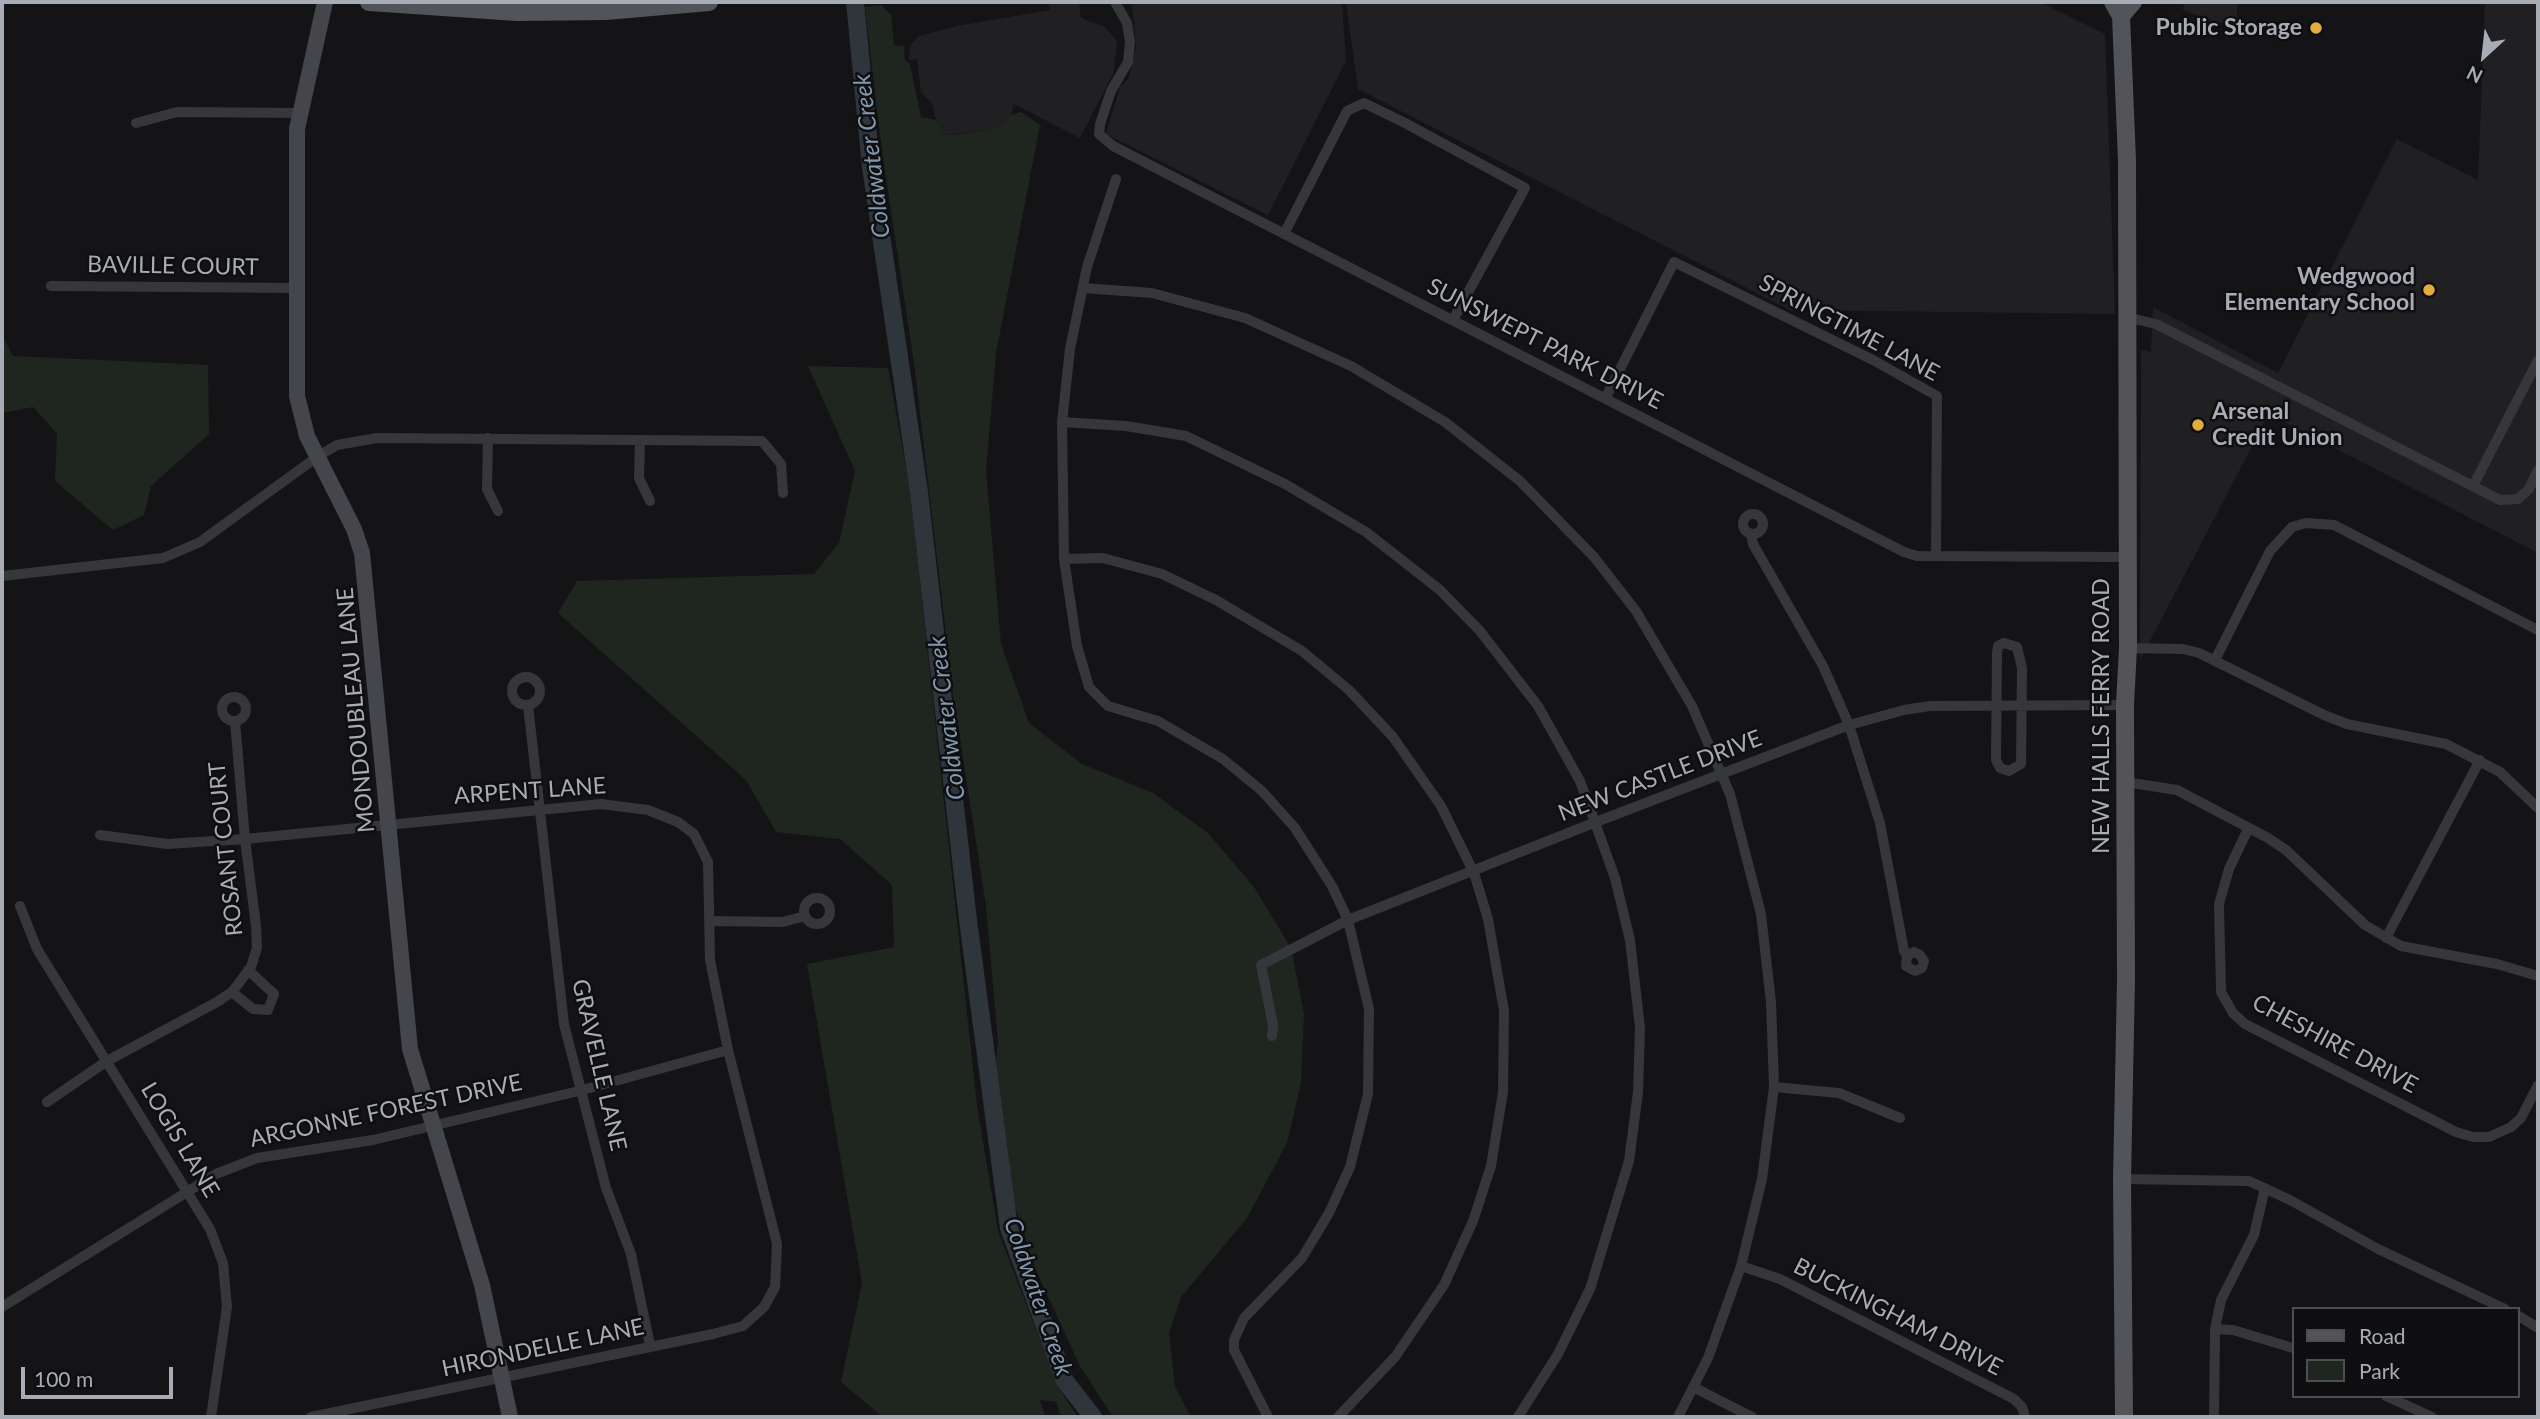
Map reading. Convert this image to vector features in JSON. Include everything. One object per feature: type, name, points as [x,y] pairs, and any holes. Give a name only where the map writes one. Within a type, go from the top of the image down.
[{"type":"main road","points":[[369,2],[475,11],[709,2]]},
{"type":"main road","name":"NEW HALLS FERRY ROAD","points":[[2124,1417],[2122,1179],[2124,705],[2128,648],[2127,160],[2117,9],[2133,2]]},
{"type":"street","name":"MONDOUBLEAU LANE","points":[[325,2],[297,129],[297,396],[317,457],[354,529],[362,553],[410,1049],[482,1285],[510,1417]]},
{"type":"street","name":"SUNSWEPT PARK DRIVE","points":[[1115,2],[1127,23],[1130,42],[1128,62],[1111,91],[1100,124],[1099,134],[1104,141],[1606,397],[1890,546],[1917,556],[2126,557]]},
{"type":"street","points":[[1284,234],[1347,111],[1364,103],[1525,188],[1452,320]]},
{"type":"street","points":[[135,123],[177,112],[300,113]]},
{"type":"street","points":[[1116,179],[1083,288],[1070,349],[1062,422],[1063,559],[1077,646],[1089,687],[1096,697],[1108,706],[1158,721],[1203,745],[1262,791],[1307,845],[1332,886],[1348,920],[1361,967],[1370,1019],[1370,1072],[1358,1142],[1340,1191],[1315,1238],[1272,1293],[1244,1318],[1234,1340],[1234,1350],[1268,1417]]},
{"type":"street","name":"SPRINGTIME LANE","points":[[1606,397],[1674,262],[1873,360],[1937,396],[1936,556]]},
{"type":"street","name":"BAVILLE COURT","points":[[51,286],[296,288]]},
{"type":"street","points":[[1083,288],[1152,293],[1187,301],[1271,328],[1342,362],[1413,402],[1497,461],[1561,522],[1624,594],[1675,675],[1722,774],[1746,845],[1766,940],[1774,1087],[1762,1179],[1741,1266],[1720,1328],[1678,1417]]},
{"type":"street","points":[[2126,317],[2156,324],[2500,500],[2510,502],[2518,499],[2529,489],[2538,470]]},
{"type":"street","points":[[2473,486],[2538,360]]},
{"type":"street","points":[[1062,422],[1126,426],[1186,436],[1338,513],[1390,549],[1462,611],[1507,664],[1564,751],[1596,822],[1623,908],[1635,971],[1640,1028],[1633,1133],[1619,1198],[1590,1289],[1558,1354],[1518,1417]]},
{"type":"street","points":[[2,576],[139,563],[173,555],[200,542],[337,445],[377,438],[762,441],[781,464],[783,493]]},
{"type":"street","points":[[488,438],[487,489],[498,511]]},
{"type":"street","points":[[640,440],[639,478],[650,501]]},
{"type":"street","points":[[2215,660],[2270,551],[2291,527],[2306,523],[2334,525],[2538,630]]},
{"type":"street","points":[[1751,534],[1754,544],[1823,666],[1849,725],[1880,823],[1907,956]]},
{"type":"street","points":[[1063,559],[1103,558],[1162,574],[1216,600],[1301,651],[1349,690],[1393,737],[1441,806],[1474,873],[1488,919],[1504,1011],[1503,1092],[1491,1166],[1473,1221],[1444,1285],[1395,1357],[1338,1417]]},
{"type":"street","points":[[2004,643],[2017,647],[2021,654],[2023,707],[2021,764],[2008,771],[2000,768],[1996,761],[1995,706],[1997,653],[1998,646],[2004,643]]},
{"type":"street","points":[[2128,648],[2183,649],[2215,660],[2324,715],[2347,723],[2446,744],[2500,772],[2538,808]]},
{"type":"street","name":"GRAVELLE LANE","points":[[528,705],[558,992],[579,1091],[606,1188],[631,1254],[650,1345]]},
{"type":"street","name":"NEW CASTLE DRIVE","points":[[1272,1036],[1273,1025],[1261,965],[1348,920],[1474,873],[1596,822],[1849,725],[1930,706],[2124,705]]},
{"type":"street","name":"ROSANT COURT","points":[[47,1102],[107,1061],[232,992],[248,970],[257,948],[244,839],[235,721]]},
{"type":"street","points":[[2386,938],[2480,760]]},
{"type":"street","points":[[2124,782],[2177,790],[2286,850],[2365,925],[2386,938],[2420,951],[2497,964],[2538,976]]},
{"type":"street","name":"ARPENT LANE","points":[[100,835],[167,844],[601,804],[648,810],[678,822],[694,834],[708,862],[710,960],[728,1050],[777,1244],[772,1296]]},
{"type":"street","name":"CHESHIRE DRIVE","points":[[2248,829],[2229,869],[2219,904],[2221,992],[2233,1013],[2245,1024],[2456,1132],[2473,1137],[2489,1137],[2511,1127],[2521,1118],[2538,1086]]},
{"type":"street","name":"LOGIS LANE","points":[[20,906],[37,949],[210,1230],[223,1264],[227,1307],[211,1417]]},
{"type":"street","points":[[709,921],[783,922],[805,916]]},
{"type":"street","points":[[232,992],[253,1009],[268,1010],[274,993],[248,970]]},
{"type":"street","name":"ARGONNE FOREST DRIVE","points":[[2,1307],[216,1174],[257,1158],[373,1140],[579,1091],[728,1050]]},
{"type":"street","points":[[1774,1087],[1839,1093],[1900,1118]]},
{"type":"street","points":[[2122,1179],[2249,1181],[2378,1249],[2501,1307]]},
{"type":"street","points":[[2214,1417],[2215,1329],[2221,1300],[2254,1236],[2266,1188]]},
{"type":"street","name":"BUCKINGHAM DRIVE","points":[[1741,1266],[1780,1279],[2014,1399],[2022,1407],[2025,1417]]},
{"type":"street","name":"HIRONDELLE LANE","points":[[311,1417],[743,1326],[772,1296]]},
{"type":"street","points":[[2519,1316],[2538,1328]]},
{"type":"street","points":[[2215,1329],[2233,1330],[2292,1348]]},
{"type":"street","points":[[1693,1387],[1752,1417]]},
{"type":"street","points":[[2390,1398],[2432,1417]]},
{"type":"shaded area","points":[[1049,2],[1079,2],[1081,18],[1105,27],[1117,41],[1114,72],[1080,138],[1014,104],[1011,115],[1001,125],[989,130],[945,135],[936,120],[932,103],[921,92],[917,59],[909,60],[910,46],[919,36],[957,26],[1050,10]]},
{"type":"shaded area","points":[[1132,2],[1342,2],[1346,61],[1268,215],[1106,134],[1120,87],[1129,78],[1136,47]]},
{"type":"shaded area","points":[[1346,2],[2040,2],[2105,34],[2115,314],[1790,310],[1358,89]]},
{"type":"shaded area","points":[[2184,2],[2237,2],[2237,25],[2212,21],[2183,10]]},
{"type":"shaded area","name":"Wedgwood Elementary School","points":[[2485,2],[2538,2],[2538,553],[2269,414],[2140,660],[2141,350],[2151,352],[2153,307],[2278,373],[2397,139],[2478,180]]},
{"type":"green space","points":[[881,5],[891,15],[894,45],[904,46],[905,60],[910,64],[921,117],[936,120],[945,135],[989,130],[1001,125],[1011,115],[1021,112],[1040,125],[996,353],[986,471],[1001,644],[1029,723],[1082,764],[1153,793],[1208,833],[1254,887],[1291,948],[1304,1014],[1301,1083],[1287,1143],[1247,1218],[1181,1297],[1169,1333],[1175,1387],[1191,1417],[1113,1417],[1080,1366],[1035,1268],[1015,1206],[995,1073],[998,1041],[986,906],[953,694],[915,370],[881,144],[865,7]]},
{"type":"green space","points":[[2,335],[13,356],[208,365],[209,434],[151,486],[144,515],[113,530],[55,481],[57,434],[33,407],[2,413]]},
{"type":"green space","points":[[808,366],[888,368],[910,490],[977,1105],[998,1231],[1058,1387],[1078,1417],[1061,1417],[1056,1402],[1040,1400],[1045,1417],[883,1417],[841,1382],[862,1283],[807,964],[894,947],[892,885],[840,839],[776,832],[746,780],[558,613],[577,581],[814,574],[839,543],[855,471]]},
{"type":"waterway","name":"Coldwater Creek","points":[[855,2],[871,167],[919,492],[968,920],[1009,1228],[1065,1381],[1093,1417]]},
{"type":"place","name":"Public Storage","points":[[2316,28]]},
{"type":"place","name":"Wedgwood Elementary School","points":[[2429,290]]},
{"type":"place","name":"Arsenal Credit Union","points":[[2198,425]]}]
